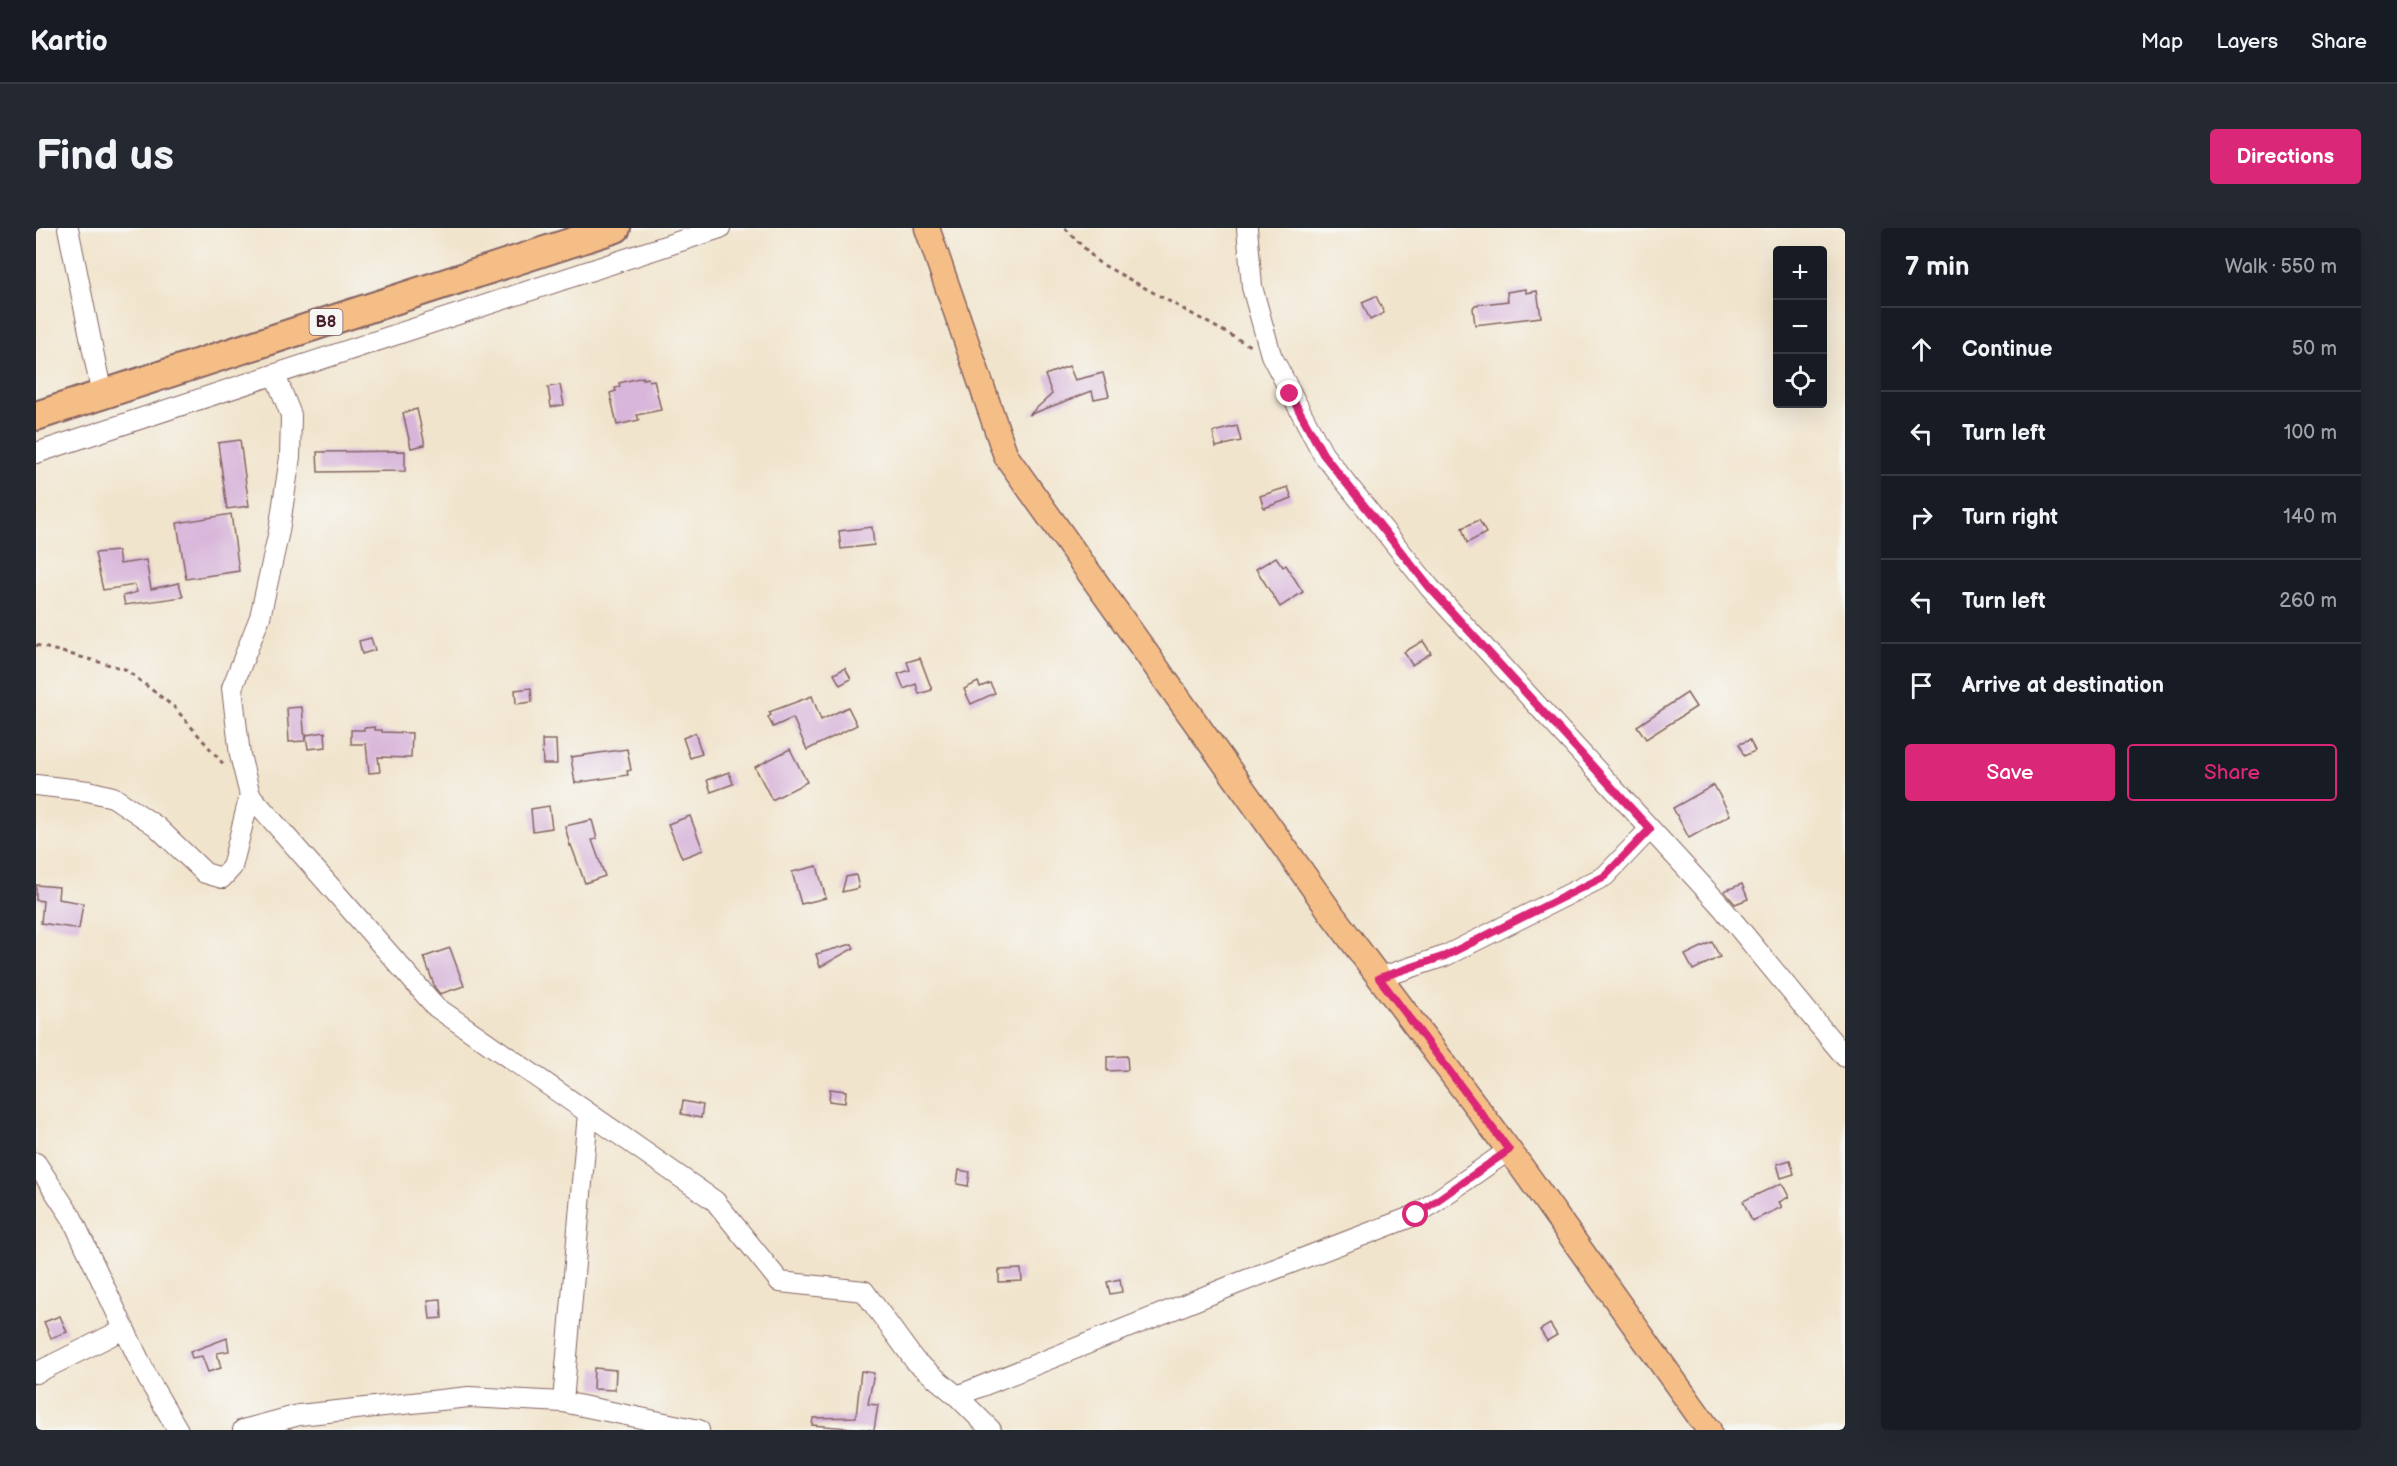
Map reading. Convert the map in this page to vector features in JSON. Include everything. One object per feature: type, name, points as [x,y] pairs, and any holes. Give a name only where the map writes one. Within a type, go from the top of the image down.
[{"type":"highway","name":"B8","points":[[36,416],[616,228]]},
{"type":"main road","points":[[927,228],[1006,456],[1327,908],[1509,1150],[1709,1430]]},
{"type":"street","points":[[68,228],[102,395]]},
{"type":"street","points":[[36,453],[720,228]]},
{"type":"street","points":[[1247,228],[1252,287],[1273,359],[1323,454],[1430,588],[1720,905],[1845,1057]]},
{"type":"street","points":[[275,375],[291,415],[290,457],[279,531],[261,617],[232,688],[240,754],[250,795],[436,1007],[715,1202],[780,1282],[864,1291],[915,1361],[957,1396],[991,1430]]},
{"type":"street","points":[[36,785],[88,791],[113,797],[156,826],[205,873],[222,878],[232,867],[250,795]]},
{"type":"street","points":[[1379,978],[1445,956],[1605,876],[1650,829]]},
{"type":"street","points":[[563,1402],[588,1113]]},
{"type":"street","points":[[957,1396],[1236,1284],[1416,1215],[1509,1150]]},
{"type":"street","points":[[37,1167],[72,1218],[148,1379],[178,1430]]},
{"type":"street","points":[[36,1373],[124,1329]]},
{"type":"street","points":[[243,1430],[299,1415],[469,1397],[563,1402],[699,1430]]},
{"type":"path","points":[[1065,228],[1098,261],[1273,359]]},
{"type":"path","points":[[36,645],[124,669],[174,707],[227,769]]},
{"type":"building","points":[[1526,289],[1526,293],[1537,291],[1541,317],[1475,325],[1473,308],[1475,305],[1508,301],[1507,292]]},
{"type":"building","points":[[1376,296],[1384,313],[1370,320],[1362,302]]},
{"type":"building","points":[[1069,366],[1075,380],[1103,373],[1109,396],[1094,399],[1092,391],[1029,415],[1052,394],[1045,375]]},
{"type":"building","points":[[643,377],[643,379],[648,378],[649,381],[654,380],[661,410],[637,415],[639,420],[617,425],[610,393],[620,387],[619,383]]},
{"type":"building","points":[[560,385],[564,405],[551,407],[548,387]]},
{"type":"building","points":[[417,409],[425,445],[411,448],[403,413]]},
{"type":"building","points":[[1237,426],[1241,441],[1216,447],[1213,432]]},
{"type":"building","points":[[240,440],[249,506],[227,509],[218,443]]},
{"type":"building","points":[[405,451],[405,471],[318,472],[317,452]]},
{"type":"building","points":[[1288,487],[1292,498],[1264,508],[1260,496]]},
{"type":"building","points":[[231,514],[239,571],[186,579],[177,523]]},
{"type":"building","points":[[1479,520],[1486,533],[1467,543],[1462,528]]},
{"type":"building","points":[[872,527],[874,545],[841,549],[839,531]]},
{"type":"building","points":[[118,551],[120,564],[146,560],[151,589],[179,583],[183,597],[125,605],[123,596],[137,592],[135,585],[103,590],[95,553]]},
{"type":"building","points":[[1276,557],[1283,567],[1286,565],[1303,592],[1280,607],[1256,569]]},
{"type":"building","points":[[371,638],[375,650],[362,654],[359,641]]},
{"type":"building","points":[[1423,641],[1431,653],[1412,665],[1404,652]]},
{"type":"building","points":[[920,658],[932,690],[919,694],[916,684],[904,689],[898,674],[910,670],[907,662]]},
{"type":"building","points":[[845,668],[851,679],[840,685],[834,674]]},
{"type":"building","points":[[978,682],[980,687],[990,683],[995,693],[971,704],[964,689]]},
{"type":"building","points":[[531,688],[532,702],[516,704],[515,690]]},
{"type":"building","points":[[1687,693],[1696,707],[1646,739],[1637,726]]},
{"type":"building","points":[[812,696],[821,720],[848,707],[857,725],[807,750],[793,718],[773,727],[768,717],[771,715],[769,712]]},
{"type":"building","points":[[302,707],[305,741],[289,742],[287,708]]},
{"type":"building","points":[[375,727],[375,730],[382,730],[382,732],[412,733],[411,758],[378,757],[380,772],[369,773],[366,744],[351,744],[351,730]]},
{"type":"building","points":[[325,732],[326,747],[308,749],[306,735]]},
{"type":"building","points":[[695,733],[702,754],[690,758],[683,738]]},
{"type":"building","points":[[542,740],[556,740],[557,764],[543,764]]},
{"type":"building","points":[[1750,740],[1755,751],[1744,756],[1739,744]]},
{"type":"building","points":[[627,749],[631,770],[627,771],[628,775],[575,783],[571,757]]},
{"type":"building","points":[[790,749],[807,782],[772,800],[755,767]]},
{"type":"building","points":[[729,772],[733,784],[711,792],[707,780]]},
{"type":"building","points":[[1714,785],[1730,815],[1689,838],[1673,808]]},
{"type":"building","points":[[549,806],[552,828],[533,831],[531,809]]},
{"type":"building","points":[[690,816],[703,850],[682,858],[668,824]]},
{"type":"building","points":[[592,820],[597,839],[592,840],[605,876],[585,883],[570,846],[565,826]]},
{"type":"building","points":[[817,866],[826,898],[801,904],[792,872]]},
{"type":"building","points":[[856,875],[859,888],[842,892],[846,877]]},
{"type":"building","points":[[1742,884],[1748,899],[1735,904],[1724,891]]},
{"type":"building","points":[[36,885],[59,887],[58,899],[83,903],[79,929],[41,923],[43,901],[36,900]]},
{"type":"building","points":[[1712,942],[1720,957],[1693,970],[1685,955]]},
{"type":"building","points":[[852,944],[854,948],[820,967],[816,954]]},
{"type":"building","points":[[450,948],[464,986],[440,994],[435,988],[424,957]]},
{"type":"building","points":[[1127,1056],[1128,1070],[1107,1071],[1107,1057]]},
{"type":"building","points":[[830,1089],[846,1091],[845,1103],[829,1101]]},
{"type":"building","points":[[683,1101],[703,1105],[701,1118],[681,1114]]},
{"type":"building","points":[[1790,1160],[1794,1174],[1781,1178],[1777,1164]]},
{"type":"building","points":[[959,1170],[970,1172],[968,1186],[957,1184]]},
{"type":"building","points":[[1782,1183],[1789,1197],[1779,1202],[1782,1207],[1752,1221],[1743,1201]]},
{"type":"building","points":[[1021,1269],[1022,1281],[999,1282],[999,1270]]},
{"type":"building","points":[[1120,1279],[1122,1292],[1110,1294],[1107,1282]]},
{"type":"building","points":[[441,1299],[442,1318],[430,1319],[428,1300]]},
{"type":"building","points":[[60,1316],[67,1332],[51,1338],[44,1322]]},
{"type":"building","points":[[1550,1324],[1557,1335],[1547,1341],[1540,1330]]},
{"type":"building","points":[[227,1338],[229,1351],[217,1353],[221,1368],[208,1372],[202,1356],[192,1358],[190,1352]]},
{"type":"building","points":[[594,1368],[616,1370],[615,1390],[593,1389]]},
{"type":"building","points":[[861,1371],[874,1373],[868,1404],[878,1405],[874,1430],[812,1425],[813,1418],[856,1417]]},
{"type":"route","points":[[1290,394],[1323,454],[1430,588],[1650,829],[1605,876],[1445,956],[1379,978],[1509,1150],[1416,1215]]}]
